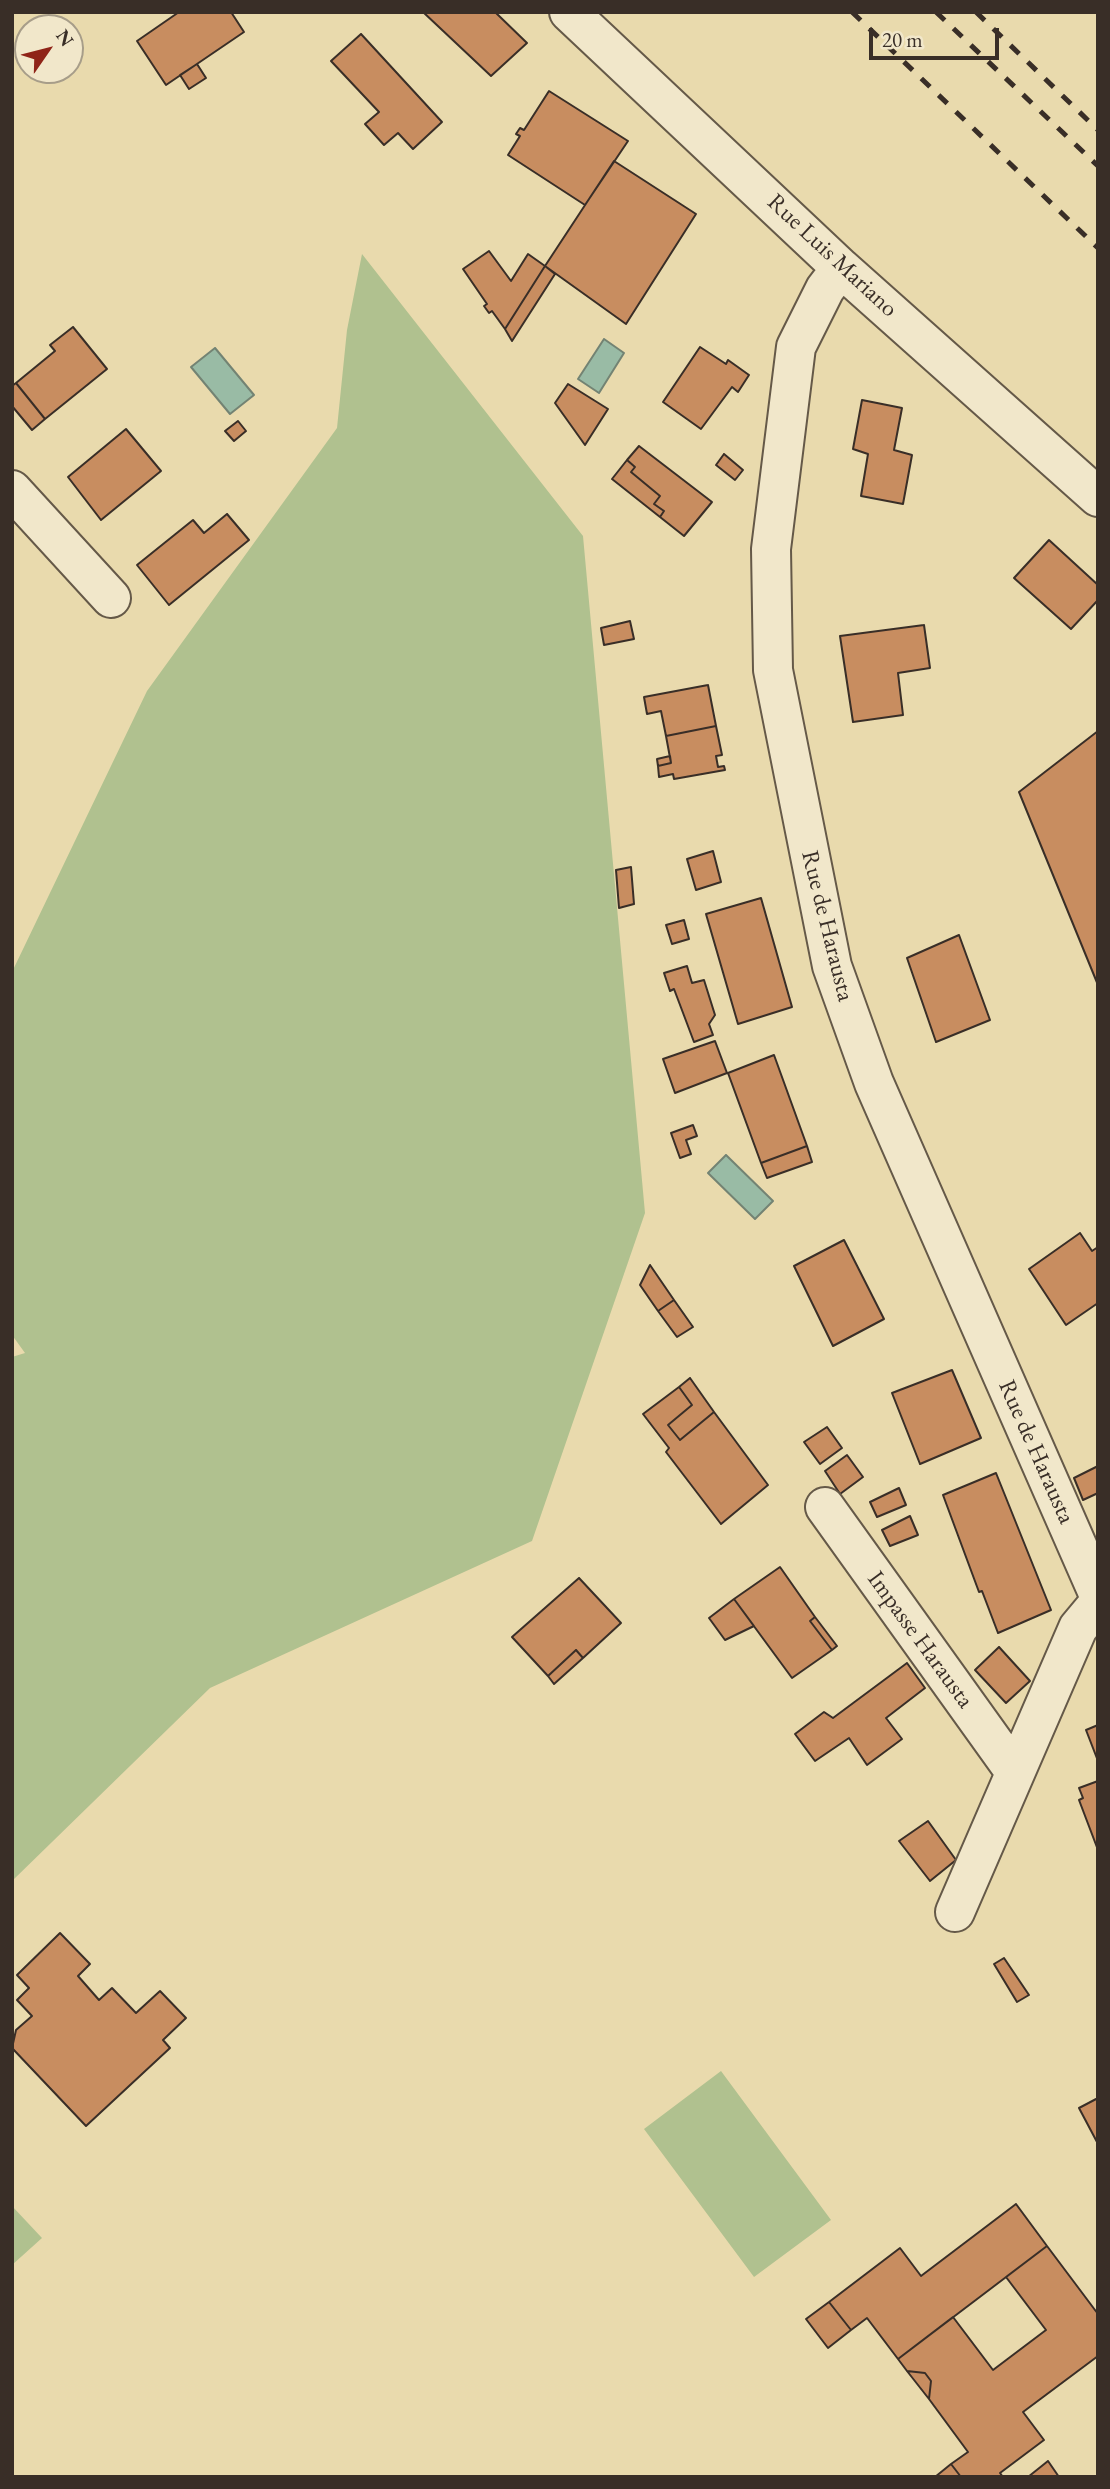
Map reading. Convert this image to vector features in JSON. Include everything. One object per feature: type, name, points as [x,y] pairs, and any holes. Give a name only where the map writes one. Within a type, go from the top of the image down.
[{"type":"street","name":"Rue Luis Mariano","points":[[569,12],[841,268],[1098,497]]},
{"type":"street","name":"Rue de Harausta","points":[[841,268],[825,289],[796,347],[771,550],[773,670],[783,722],[832,965],[865,1057],[1098,1593]]},
{"type":"street","points":[[12,490],[111,598]]},
{"type":"street","name":"Impasse Harausta","points":[[825,1507],[1015,1772]]},
{"type":"street","points":[[955,1912],[1078,1628],[1098,1604]]},
{"type":"shaded area","points":[[362,254],[583,536],[645,1213],[532,1541],[210,1688],[12,1881],[12,1357],[25,1353],[12,1335],[12,972],[147,691],[337,428],[347,330]]},
{"type":"shaded area","points":[[604,339],[624,353],[599,393],[578,379]]},
{"type":"shaded area","points":[[215,348],[254,395],[230,414],[191,367]]},
{"type":"shaded area","points":[[726,1155],[773,1201],[755,1219],[708,1173]]},
{"type":"shaded area","points":[[721,2071],[831,2220],[754,2277],[644,2129]]},
{"type":"shaded area","points":[[12,2206],[42,2238],[12,2265]]},
{"type":"building","points":[[179,12],[231,12],[244,32],[166,85],[137,41]]},
{"type":"building","points":[[423,12],[495,12],[527,43],[491,76]]},
{"type":"building","points":[[361,34],[442,122],[413,149],[398,133],[384,145],[365,124],[379,112],[331,61]]},
{"type":"building","points":[[197,64],[206,78],[189,89],[180,75]]},
{"type":"building","points":[[549,91],[628,141],[585,205],[508,155],[520,136],[516,134],[520,128],[524,130]]},
{"type":"building","points":[[614,161],[696,214],[626,324],[545,266]]},
{"type":"building","points":[[489,251],[511,281],[528,254],[545,266],[505,329],[492,311],[489,313],[484,306],[487,304],[463,269]]},
{"type":"building","points":[[545,266],[555,274],[512,341],[505,329]]},
{"type":"building","points":[[73,327],[107,369],[45,419],[16,383],[55,351],[50,345]]},
{"type":"building","points":[[700,347],[726,364],[728,360],[749,375],[738,392],[732,387],[701,429],[663,402]]},
{"type":"building","points":[[16,383],[45,419],[32,430],[12,406],[12,386]]},
{"type":"building","points":[[568,384],[608,409],[585,445],[555,403]]},
{"type":"building","points":[[862,400],[902,408],[894,450],[912,455],[903,504],[861,496],[868,454],[853,449]]},
{"type":"building","points":[[238,421],[246,431],[234,441],[225,431]]},
{"type":"building","points":[[126,429],[161,471],[101,520],[68,477]]},
{"type":"building","points":[[639,446],[712,502],[684,536],[660,517],[664,511],[654,504],[660,496],[631,472],[635,467],[627,460]]},
{"type":"building","points":[[724,454],[743,470],[735,480],[716,465]]},
{"type":"building","points":[[627,460],[635,467],[631,472],[660,496],[654,504],[664,511],[660,517],[612,479]]},
{"type":"building","points":[[227,514],[249,540],[169,605],[137,565],[193,520],[204,533]]},
{"type":"building","points":[[1049,540],[1098,585],[1098,600],[1071,629],[1014,578]]},
{"type":"building","points":[[630,621],[634,639],[604,645],[601,628]]},
{"type":"building","points":[[924,625],[930,668],[898,673],[903,715],[853,722],[840,636]]},
{"type":"building","points":[[708,685],[716,726],[666,736],[661,711],[647,714],[644,697]]},
{"type":"building","points":[[716,726],[722,755],[716,756],[718,767],[724,766],[725,770],[674,779],[673,774],[659,777],[658,766],[671,763],[666,736]]},
{"type":"building","points":[[1098,731],[1098,985],[1019,792]]},
{"type":"building","points":[[670,756],[671,763],[658,766],[657,759]]},
{"type":"building","points":[[713,851],[721,882],[696,890],[687,859]]},
{"type":"building","points":[[631,867],[634,904],[619,908],[616,870]]},
{"type":"building","points":[[761,898],[792,1007],[738,1024],[706,914]]},
{"type":"building","points":[[684,920],[689,939],[672,944],[666,925]]},
{"type":"building","points":[[959,935],[990,1020],[936,1042],[907,958]]},
{"type":"building","points":[[687,966],[692,983],[704,980],[715,1015],[709,1024],[713,1035],[694,1042],[674,989],[670,991],[664,973]]},
{"type":"building","points":[[715,1041],[727,1073],[675,1093],[663,1059]]},
{"type":"building","points":[[774,1055],[807,1146],[761,1163],[728,1073]]},
{"type":"building","points":[[693,1125],[697,1136],[686,1140],[691,1154],[680,1158],[671,1133]]},
{"type":"building","points":[[807,1146],[812,1162],[767,1178],[761,1163]]},
{"type":"building","points":[[1080,1233],[1092,1251],[1098,1247],[1098,1303],[1066,1325],[1029,1269]]},
{"type":"building","points":[[844,1240],[884,1319],[833,1346],[794,1266]]},
{"type":"building","points":[[650,1265],[674,1300],[658,1311],[640,1285]]},
{"type":"building","points":[[674,1300],[693,1327],[677,1337],[658,1311]]},
{"type":"building","points":[[952,1370],[981,1438],[920,1464],[892,1393]]},
{"type":"building","points":[[690,1378],[714,1412],[680,1440],[668,1425],[692,1405],[679,1387]]},
{"type":"building","points":[[679,1387],[692,1405],[668,1425],[680,1440],[714,1412],[768,1485],[721,1524],[666,1452],[669,1448],[643,1414]]},
{"type":"building","points":[[827,1427],[842,1448],[820,1464],[804,1442]]},
{"type":"building","points":[[847,1455],[863,1477],[840,1494],[825,1471]]},
{"type":"building","points":[[1098,1466],[1098,1493],[1083,1500],[1074,1478]]},
{"type":"building","points":[[996,1473],[1051,1610],[998,1633],[982,1591],[979,1592],[943,1495]]},
{"type":"building","points":[[899,1488],[906,1505],[877,1517],[870,1502]]},
{"type":"building","points":[[910,1516],[918,1535],[890,1546],[882,1530]]},
{"type":"building","points":[[780,1567],[815,1617],[810,1621],[832,1650],[792,1678],[734,1599]]},
{"type":"building","points":[[579,1578],[621,1623],[583,1658],[576,1650],[548,1676],[512,1637]]},
{"type":"building","points":[[734,1599],[754,1626],[725,1640],[709,1618]]},
{"type":"building","points":[[815,1617],[837,1646],[832,1650],[810,1621]]},
{"type":"building","points":[[999,1647],[1030,1681],[1006,1703],[975,1670]]},
{"type":"building","points":[[576,1650],[583,1658],[554,1684],[548,1676]]},
{"type":"building","points":[[907,1663],[925,1688],[886,1718],[902,1739],[867,1765],[849,1738],[815,1761],[795,1734],[824,1712],[833,1718]]},
{"type":"building","points":[[1098,1725],[1098,1761],[1086,1730]]},
{"type":"building","points":[[1098,1781],[1098,1850],[1079,1800],[1083,1798],[1079,1788]]},
{"type":"building","points":[[928,1821],[956,1860],[930,1881],[899,1841]]},
{"type":"building","points":[[60,1933],[90,1964],[78,1976],[99,2000],[112,1988],[136,2013],[160,1991],[186,2018],[163,2040],[170,2048],[86,2126],[12,2048],[16,2030],[32,2016],[17,2000],[29,1988],[17,1975]]},
{"type":"building","points":[[1004,1958],[1029,1995],[1017,2002],[994,1964]]},
{"type":"building","points":[[1098,2098],[1098,2142],[1097,2142],[1079,2108]]},
{"type":"building","points":[[1016,2204],[1047,2246],[898,2359],[867,2318],[851,2330],[829,2302],[900,2248],[921,2276]]},
{"type":"building","points":[[1047,2246],[1098,2314],[1098,2356],[1023,2412],[1044,2440],[1000,2473],[1003,2477],[961,2477],[951,2464],[968,2452],[929,2399],[931,2381],[925,2373],[907,2371],[898,2359],[953,2317],[993,2370],[1046,2330],[1006,2277]]},
{"type":"building","points":[[829,2302],[851,2330],[828,2348],[806,2319]]},
{"type":"building","points":[[907,2371],[925,2373],[931,2381],[929,2399]]},
{"type":"building","points":[[1048,2461],[1059,2477],[1028,2477]]},
{"type":"building","points":[[951,2464],[961,2477],[935,2477]]},
{"type":"railway","points":[[852,12],[1098,248]]},
{"type":"railway","points":[[936,12],[1098,166]]},
{"type":"railway","points":[[976,12],[1098,130]]}]
